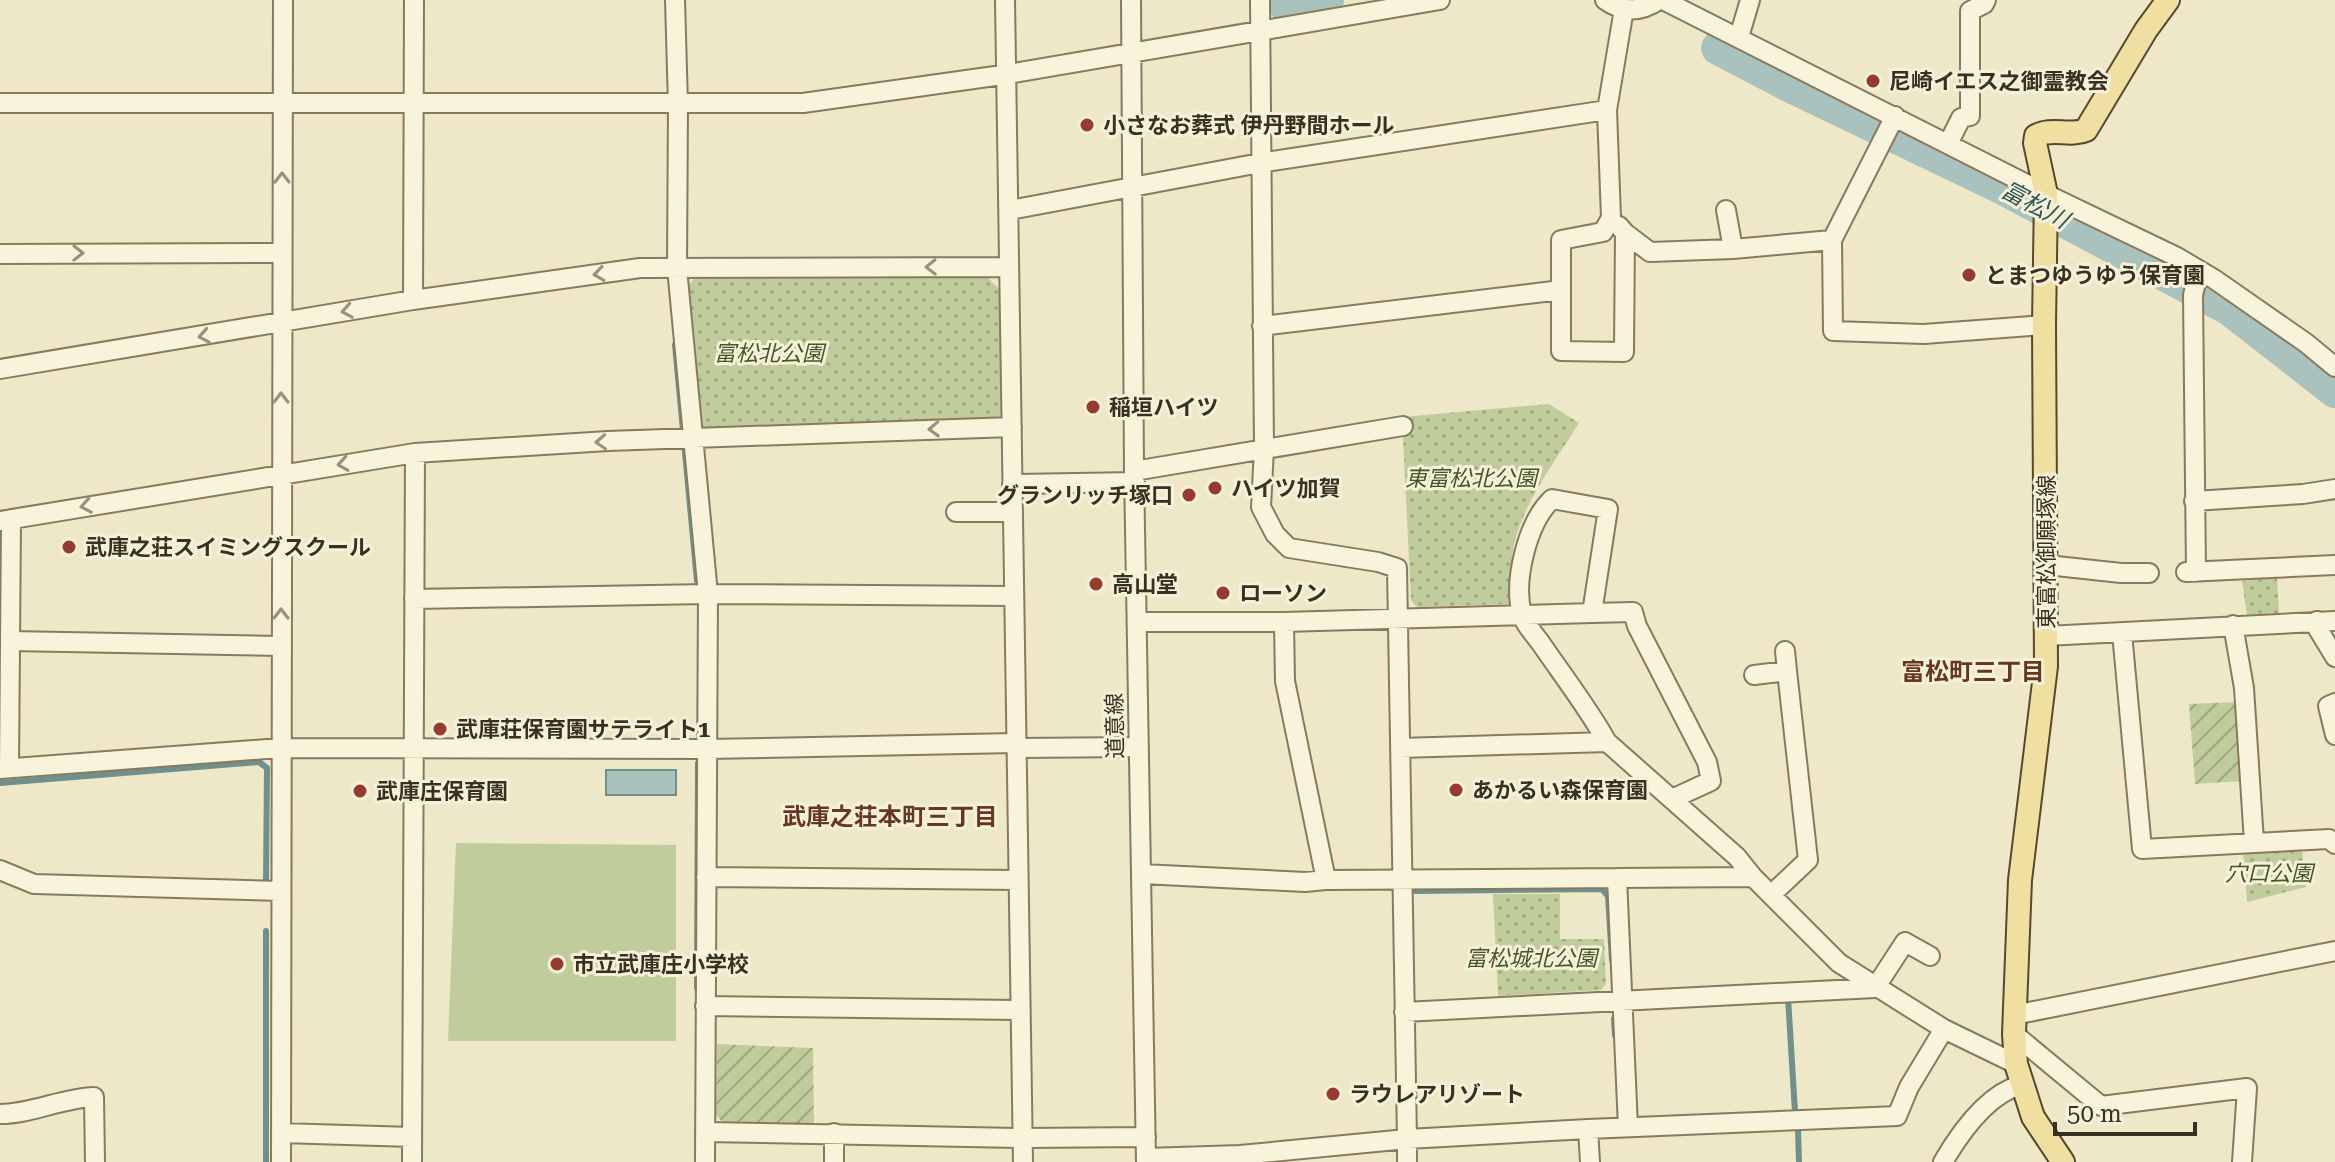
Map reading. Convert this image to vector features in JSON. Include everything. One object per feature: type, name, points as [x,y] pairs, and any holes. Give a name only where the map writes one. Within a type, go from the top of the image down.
[{"type":"main road","name":"東富松御願塚線","points":[[2063,1162],[2033,1117],[2018,1074],[2014,1025],[2020,880],[2046,666],[2046,194],[2035,143],[2036,136],[2042,132],[2077,134],[2086,130],[2146,30],[2168,0]]},
{"type":"street","points":[[281,1162],[283,0]]},
{"type":"street","points":[[413,300],[414,0]]},
{"type":"street","points":[[675,0],[677,268],[686,438],[708,594],[705,1162]]},
{"type":"street","points":[[1005,0],[1023,1162]]},
{"type":"street","points":[[1131,0],[1131,52]]},
{"type":"street","points":[[1260,0],[1264,448],[1261,507],[1275,534],[1289,548],[1378,562],[1397,568],[1407,1162]]},
{"type":"street","points":[[0,103],[678,105],[824,101],[1260,31],[1350,8],[1440,0]]},
{"type":"street","points":[[1605,0],[1624,9],[1644,8],[1661,0],[1739,37],[2046,194],[2196,283],[2306,343],[2335,367]]},
{"type":"street","points":[[1739,37],[1750,0]]},
{"type":"street","points":[[1948,144],[1961,118],[1970,116],[1970,11],[1986,0]]},
{"type":"street","points":[[1624,9],[1607,110],[1611,218],[1603,232],[1561,240],[1561,351],[1624,352],[1625,233]]},
{"type":"street","name":"道意線","points":[[1131,52],[1146,1160]]},
{"type":"street","points":[[1010,210],[1260,163],[1607,110]]},
{"type":"street","points":[[1895,116],[1832,240],[1833,331],[1924,334],[2044,325]]},
{"type":"street","points":[[1726,210],[1733,249]]},
{"type":"street","points":[[1611,218],[1650,252],[1733,249],[1832,240]]},
{"type":"street","points":[[0,254],[282,253]]},
{"type":"street","points":[[0,369],[413,300],[640,268],[1009,267]]},
{"type":"street","points":[[2196,283],[2191,572],[2335,565]]},
{"type":"street","points":[[1262,326],[1561,290]]},
{"type":"street","points":[[1012,484],[1135,477],[1264,448],[1403,426]]},
{"type":"street","points":[[1012,427],[686,438],[415,453],[6,520],[10,641],[4,768],[280,748],[1139,747]]},
{"type":"street","points":[[412,1162],[415,453]]},
{"type":"street","points":[[2194,501],[2335,489]]},
{"type":"street","points":[[1592,613],[1608,509],[1552,499],[1535,521],[1523,556],[1520,575],[1522,615],[1607,742],[1737,857],[1839,963],[2018,1074],[2010,1088],[1974,1119],[1943,1162]]},
{"type":"street","points":[[956,512],[1013,512]]},
{"type":"street","points":[[2047,565],[2149,573]]},
{"type":"street","points":[[414,599],[708,594],[1014,596]]},
{"type":"street","points":[[1138,622],[1284,622],[1633,612],[1637,626],[1707,762],[1711,781],[1672,799]]},
{"type":"street","points":[[2046,636],[2326,621]]},
{"type":"street","points":[[2326,621],[2318,629],[2335,657]]},
{"type":"street","points":[[1284,622],[1285,681],[1326,880]]},
{"type":"street","points":[[2233,625],[2244,688],[2254,842]]},
{"type":"street","points":[[2122,633],[2142,849],[2329,839],[2335,844]]},
{"type":"street","points":[[10,641],[280,646]]},
{"type":"street","points":[[1772,894],[1808,860],[1794,780],[1785,651]]},
{"type":"street","points":[[1754,675],[1787,671]]},
{"type":"street","points":[[2335,703],[2328,706],[2335,735]]},
{"type":"street","points":[[1400,748],[1607,742]]},
{"type":"street","points":[[0,870],[34,884],[280,891]]},
{"type":"street","points":[[1142,874],[1305,882],[1753,877]]},
{"type":"street","points":[[706,877],[1018,880]]},
{"type":"street","points":[[1617,878],[1628,1127]]},
{"type":"street","points":[[1875,988],[1905,942],[1930,956]]},
{"type":"street","points":[[2014,1025],[2335,951]]},
{"type":"street","points":[[1404,1012],[1875,988]]},
{"type":"street","points":[[705,1006],[1019,1010]]},
{"type":"street","points":[[2014,1025],[2101,1106],[2247,1088],[2242,1162]]},
{"type":"street","points":[[1146,1160],[1240,1155],[1407,1139],[1897,1116],[1909,1087],[1944,1029]]},
{"type":"street","points":[[0,1114],[15,1114],[94,1097],[95,1162]]},
{"type":"street","points":[[1588,1129],[1590,1162]]},
{"type":"street","points":[[705,1132],[1146,1137]]},
{"type":"street","points":[[281,1133],[412,1137]]},
{"type":"street","points":[[834,1133],[834,1162]]},
{"type":"green space","name":"富松北公園","points":[[695,278],[988,278],[1000,290],[1004,411],[995,420],[708,431],[699,423],[686,287]]},
{"type":"green space","name":"東富松北公園","points":[[1549,404],[1579,423],[1542,481],[1519,528],[1512,558],[1514,599],[1508,604],[1417,607],[1411,600],[1402,417]]},
{"type":"green space","points":[[2277,578],[2279,613],[2247,615],[2242,581]]},
{"type":"green space","points":[[2237,702],[2242,781],[2195,784],[2189,704]]},
{"type":"green space","points":[[456,843],[676,845],[676,1041],[448,1041]]},
{"type":"green space","name":"穴口公園","points":[[2302,848],[2306,887],[2247,902],[2243,851]]},
{"type":"green space","name":"富松城北公園","points":[[1493,894],[1560,894],[1560,939],[1604,939],[1606,984],[1601,990],[1498,996]]},
{"type":"green space","points":[[717,1044],[813,1048],[814,1126],[725,1125],[716,1115]]},
{"type":"water","points":[[606,770],[676,770],[676,795],[606,795]]},
{"type":"waterway","name":"富松川","points":[[1281,0],[1287,7],[1327,0]]},
{"type":"waterway","name":"富松川","points":[[1718,48],[2005,189],[2230,309],[2335,391]]},
{"type":"waterway","points":[[675,345],[697,581]]},
{"type":"waterway","points":[[0,783],[259,762],[267,768],[266,882]]},
{"type":"waterway","points":[[697,988],[698,763]]},
{"type":"waterway","points":[[1415,891],[1602,889],[1608,896],[1612,960]]},
{"type":"waterway","points":[[266,931],[266,1162]]},
{"type":"waterway","points":[[1788,997],[1795,1112]]},
{"type":"waterway","points":[[1614,1019],[1615,1035]]},
{"type":"waterway","points":[[1798,1130],[1799,1162]]},
{"type":"place","name":"尼崎イエス之御霊教会","points":[[1873,81]]},
{"type":"place","name":"小さなお葬式 伊丹野間ホール","points":[[1087,125]]},
{"type":"place","name":"とまつゆうゆう保育園","points":[[1969,275]]},
{"type":"place","name":"稲垣ハイツ","points":[[1093,407]]},
{"type":"place","name":"ハイツ加賀","points":[[1215,488]]},
{"type":"place","name":"グランリッチ塚口","points":[[1189,495]]},
{"type":"place","name":"武庫之荘スイミングスクール","points":[[69,547]]},
{"type":"place","name":"高山堂","points":[[1096,584]]},
{"type":"place","name":"ローソン","points":[[1223,593]]},
{"type":"place","name":"武庫荘保育園サテライト1","points":[[440,729]]},
{"type":"place","name":"あかるい森保育園","points":[[1456,790]]},
{"type":"place","name":"武庫庄保育園","points":[[360,791]]},
{"type":"place","name":"市立武庫庄小学校","points":[[557,964]]},
{"type":"place","name":"ラウレアリゾート","points":[[1333,1094]]},
{"type":"district","name":"富松町三丁目","points":[[1973,672]]},
{"type":"district","name":"武庫之荘本町三丁目","points":[[890,817]]}]
